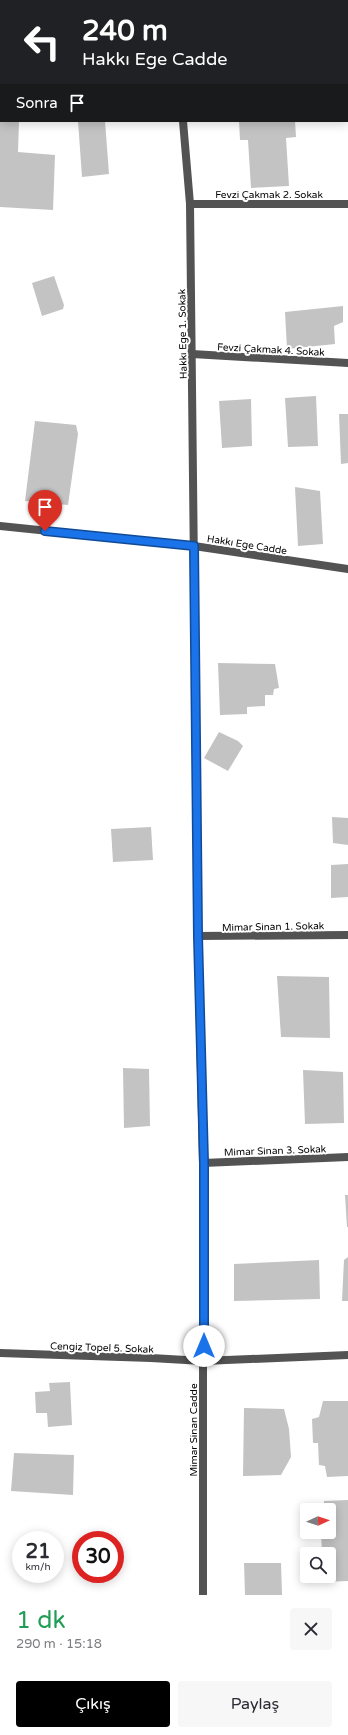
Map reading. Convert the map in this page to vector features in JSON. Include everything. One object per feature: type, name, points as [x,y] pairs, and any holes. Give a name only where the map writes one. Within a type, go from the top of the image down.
[{"type":"street","name":"Hakkı Ege 1. Sokak","points":[[183,122],[190,204],[194,546]]},
{"type":"street","name":"Fevzi Çakmak 2. Sokak","points":[[190,204],[348,204]]},
{"type":"street","name":"Fevzi Çakmak 4. Sokak","points":[[192,354],[348,363]]},
{"type":"street","name":"Hakkı Ege Cadde","points":[[0,526],[194,546],[348,569]]},
{"type":"street","name":"Mimar Sinan Cadde","points":[[194,546],[198,936],[204,1163],[203,1595]]},
{"type":"street","name":"Mimar Sinan 1. Sokak","points":[[198,936],[348,935]]},
{"type":"street","name":"Mimar Sinan 3. Sokak","points":[[204,1163],[348,1157]]},
{"type":"street","name":"Cengiz Topel 5. Sokak","points":[[0,1354],[204,1361],[348,1355]]},
{"type":"building","points":[[0,122],[19,122],[18,152],[55,155],[53,210],[0,207]]},
{"type":"building","points":[[78,122],[105,122],[109,174],[82,177]]},
{"type":"building","points":[[239,122],[295,122],[296,137],[286,138],[289,186],[251,188],[248,140],[240,140]]},
{"type":"building","points":[[54,276],[64,305],[63,309],[42,316],[32,283]]},
{"type":"building","points":[[343,306],[343,322],[334,326],[335,344],[287,349],[285,312]]},
{"type":"building","points":[[316,396],[318,446],[288,447],[285,398]]},
{"type":"building","points":[[251,399],[252,446],[222,448],[219,401]]},
{"type":"building","points":[[339,414],[348,414],[348,463],[341,464]]},
{"type":"building","points":[[35,421],[76,425],[78,434],[68,505],[25,501]]},
{"type":"building","points":[[295,487],[320,491],[323,544],[298,546]]},
{"type":"building","points":[[218,663],[275,664],[279,688],[274,689],[273,695],[265,695],[265,706],[247,707],[247,714],[220,715]]},
{"type":"building","points":[[219,732],[238,741],[243,746],[228,771],[204,758]]},
{"type":"building","points":[[332,817],[348,818],[348,845],[333,843]]},
{"type":"building","points":[[151,827],[153,860],[113,862],[111,829]]},
{"type":"building","points":[[348,864],[348,897],[331,898],[331,865]]},
{"type":"building","points":[[277,976],[329,977],[330,1038],[281,1037]]},
{"type":"building","points":[[123,1068],[149,1069],[150,1126],[124,1128]]},
{"type":"building","points":[[303,1070],[343,1072],[344,1123],[305,1124]]},
{"type":"building","points":[[345,1195],[348,1195],[348,1227],[347,1227]]},
{"type":"building","points":[[348,1257],[348,1301],[342,1301],[344,1260]]},
{"type":"building","points":[[319,1260],[320,1299],[234,1301],[234,1264]]},
{"type":"building","points":[[70,1382],[72,1425],[48,1427],[47,1413],[36,1413],[35,1392],[50,1391],[49,1383]]},
{"type":"building","points":[[323,1401],[348,1401],[348,1476],[327,1477],[325,1466],[319,1465],[318,1443],[313,1443],[312,1419],[319,1417]]},
{"type":"building","points":[[244,1408],[284,1409],[289,1429],[291,1457],[281,1475],[243,1476]]},
{"type":"building","points":[[14,1453],[74,1455],[73,1495],[11,1491]]},
{"type":"building","points":[[348,1500],[348,1581],[336,1581],[336,1547],[322,1547],[321,1539],[336,1539],[336,1503],[324,1503],[324,1501]]},
{"type":"building","points":[[244,1563],[281,1563],[282,1595],[245,1595]]},
{"type":"route","points":[[45,531],[194,546],[198,936],[204,1163],[204,1346]]}]
